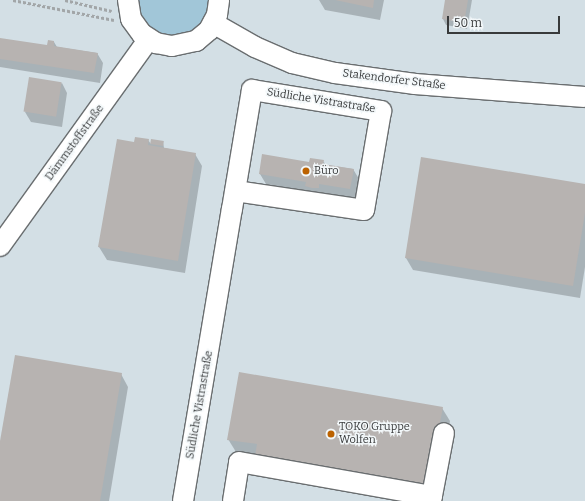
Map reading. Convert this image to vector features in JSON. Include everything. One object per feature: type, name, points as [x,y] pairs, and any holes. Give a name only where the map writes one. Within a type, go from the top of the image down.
[{"type":"street","points":[[120,5],[149,39],[164,46],[181,46],[196,41],[213,23],[219,0]]},
{"type":"street","name":"Stakendorfer Straße","points":[[213,23],[274,55],[327,71],[416,84],[585,97]]},
{"type":"street","name":"Dämmstoffstraße","points":[[0,246],[149,39]]},
{"type":"street","name":"Südliche Vistrastraße","points":[[183,501],[235,191],[252,90],[381,111],[364,210],[235,191]]},
{"type":"street","points":[[232,501],[238,462],[432,498],[444,433]]},
{"type":"path","points":[[13,0],[115,20]]},
{"type":"path","points":[[65,0],[120,5]]},
{"type":"shaded area","points":[[0,0],[585,0],[585,501],[0,501]]},
{"type":"shaded area","points":[[138,0],[209,0],[209,7],[206,16],[195,30],[177,37],[159,34],[151,29],[140,14]]},
{"type":"building","points":[[335,0],[374,0],[373,8]]},
{"type":"building","points":[[445,0],[468,0],[464,23],[442,19]]},
{"type":"building","points":[[0,38],[47,45],[48,40],[54,41],[54,46],[98,53],[94,73],[0,59]]},
{"type":"building","points":[[29,77],[62,82],[56,117],[24,112]]},
{"type":"building","points":[[135,137],[149,139],[148,145],[196,153],[178,261],[98,247],[117,139],[134,142]]},
{"type":"building","points":[[151,139],[164,141],[163,146],[150,144]]},
{"type":"building","name":"Büro","points":[[262,154],[309,162],[310,158],[324,160],[323,164],[354,169],[350,189],[319,184],[319,188],[312,188],[305,186],[306,182],[259,174]]},
{"type":"building","points":[[421,157],[585,184],[585,213],[573,286],[405,258]]},
{"type":"building","points":[[15,355],[122,373],[100,501],[0,501],[0,441]]},
{"type":"building","name":"TOKO Gruppe Wolfen","points":[[239,372],[443,407],[439,428],[435,428],[425,485],[255,456],[257,444],[227,440]]},
{"type":"place","name":"Büro","points":[[306,171]]},
{"type":"place","name":"TOKO Gruppe Wolfen","points":[[331,434]]}]
